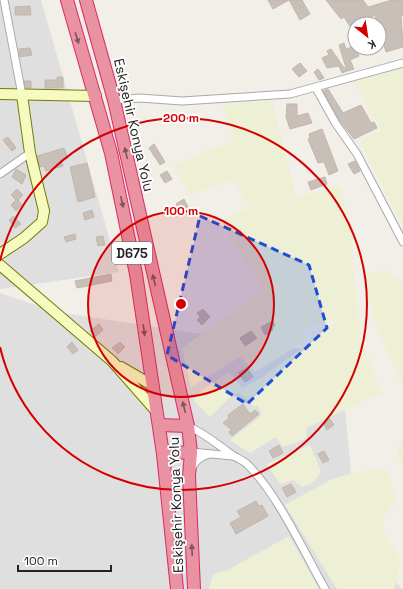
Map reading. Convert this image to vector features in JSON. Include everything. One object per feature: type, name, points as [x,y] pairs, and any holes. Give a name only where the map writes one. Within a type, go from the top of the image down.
[{"type":"highway","name":"D675","points":[[67,0],[96,96],[111,153],[136,274],[163,454],[177,589]]},
{"type":"highway","name":"Eskişehir Konya Yolu","points":[[86,0],[114,100],[188,426],[191,452],[189,476],[194,589]]},
{"type":"highway","points":[[159,425],[188,426]]},
{"type":"highway","points":[[163,454],[191,452]]},
{"type":"street","points":[[0,254],[42,222],[44,211],[30,153],[22,95],[4,18],[4,0]]},
{"type":"street","points":[[114,100],[140,98],[182,101],[290,94],[403,63]]},
{"type":"street","points":[[316,88],[336,124],[357,154],[403,242]]},
{"type":"street","points":[[0,94],[96,96]]},
{"type":"street","points":[[0,174],[30,153]]},
{"type":"street","points":[[0,265],[113,362],[156,411]]},
{"type":"street","points":[[113,362],[152,385]]},
{"type":"street","points":[[188,426],[203,432],[233,456],[246,463],[261,480],[286,519],[325,589]]},
{"type":"street","points":[[191,452],[233,456]]},
{"type":"street","points":[[189,476],[193,464],[200,457],[211,453]]},
{"type":"highlighted area","points":[[200,216],[309,265],[327,328],[247,404],[167,355]]},
{"type":"shaded area","points":[[0,0],[41,0],[119,272],[0,289]]},
{"type":"shaded area","points":[[0,293],[57,312],[340,355],[357,538],[402,589],[0,589]]},
{"type":"green space","points":[[403,67],[403,227],[360,142],[380,130],[377,117],[373,117],[352,80]]},
{"type":"green space","points":[[272,100],[296,197],[340,186],[352,234],[353,265],[358,315],[363,328],[359,339],[363,344],[382,393],[306,428],[307,438],[283,447],[276,437],[250,453],[230,440],[262,415],[258,406],[253,406],[244,396],[238,393],[229,398],[210,417],[194,400],[202,390],[229,372],[242,388],[261,378],[308,344],[314,330],[353,316],[315,325],[303,331],[302,343],[255,372],[240,357],[191,387],[182,348],[263,291],[221,222],[249,208],[234,180],[190,195],[173,165],[234,141],[223,105]]},
{"type":"green space","points":[[388,270],[403,280],[403,384],[381,339],[367,294],[368,274]]},
{"type":"green space","points":[[403,437],[403,470],[397,452]]},
{"type":"green space","points":[[310,445],[321,471],[314,482],[302,487],[293,480],[280,484],[267,464]]},
{"type":"green space","points":[[387,468],[396,501],[385,514],[382,529],[401,560],[394,589],[337,589],[285,505],[332,479],[357,472]]},
{"type":"green space","points":[[289,536],[319,589],[209,589],[213,574],[226,571]]},
{"type":"building","points":[[268,0],[289,0],[273,9]]},
{"type":"building","points":[[289,0],[302,0],[310,14],[300,20]]},
{"type":"building","points":[[326,0],[363,0],[368,7],[392,0],[403,0],[403,15],[401,15],[403,47],[387,52],[387,16],[347,16],[347,22],[344,17],[341,19]]},
{"type":"building","points":[[30,6],[31,15],[15,15],[15,7]]},
{"type":"building","points":[[344,43],[347,49],[347,56],[359,56],[350,60],[354,69],[347,71],[339,45]]},
{"type":"building","points":[[30,48],[32,55],[20,57],[19,49]]},
{"type":"building","points":[[331,49],[347,71],[342,73],[339,66],[327,68],[322,58],[329,55],[327,51]]},
{"type":"building","points":[[300,63],[307,71],[299,77],[292,69]]},
{"type":"building","points":[[318,69],[324,78],[319,80],[314,72]]},
{"type":"building","points":[[57,77],[63,77],[63,88],[45,88],[45,80],[57,80]]},
{"type":"building","points":[[24,81],[31,81],[31,88],[26,88]]},
{"type":"building","points":[[328,89],[343,113],[361,105],[371,123],[374,122],[377,128],[354,139],[340,121],[323,91]]},
{"type":"building","points":[[287,104],[297,104],[297,116],[308,113],[312,123],[290,129],[286,117]]},
{"type":"building","points":[[322,129],[338,171],[329,175],[324,162],[318,163],[308,139],[310,138],[309,134]]},
{"type":"building","points":[[8,137],[16,148],[12,151],[3,140]]},
{"type":"building","points":[[154,144],[165,162],[160,165],[149,148]]},
{"type":"building","points":[[64,148],[68,158],[61,160],[63,166],[46,171],[44,166],[40,167],[37,156]]},
{"type":"building","points":[[355,161],[360,171],[354,174],[348,164]]},
{"type":"building","points":[[87,163],[95,197],[78,202],[70,167]]},
{"type":"building","points":[[16,169],[26,175],[22,184],[12,177]]},
{"type":"building","points":[[167,171],[172,179],[165,183],[160,175]]},
{"type":"building","points":[[325,177],[327,184],[311,190],[308,182]]},
{"type":"building","points":[[17,189],[23,195],[18,200],[22,205],[16,211],[11,205],[16,200],[11,195]]},
{"type":"building","points":[[184,199],[188,207],[180,211],[176,204]]},
{"type":"building","points":[[92,210],[94,217],[85,220],[83,213]]},
{"type":"building","points":[[14,216],[21,224],[15,228],[9,220]]},
{"type":"building","points":[[75,234],[76,239],[66,242],[64,237]]},
{"type":"building","points":[[103,236],[105,245],[98,246],[96,237]]},
{"type":"building","points":[[111,274],[112,281],[77,288],[75,281]]},
{"type":"building","points":[[203,309],[210,317],[202,325],[197,320],[200,317],[197,313]]},
{"type":"building","points":[[273,321],[275,326],[272,328],[273,330],[265,335],[261,327]]},
{"type":"building","points":[[99,324],[103,330],[95,337],[90,331]]},
{"type":"building","points":[[251,331],[257,338],[245,346],[240,338]]},
{"type":"building","points":[[72,342],[78,350],[73,354],[67,347]]},
{"type":"building","points":[[120,342],[125,347],[118,354],[112,348]]},
{"type":"building","points":[[247,368],[253,377],[245,382],[238,373]]},
{"type":"building","points":[[243,404],[250,414],[255,410],[259,414],[232,436],[229,432],[232,430],[223,423],[229,418],[228,415]]},
{"type":"building","points":[[330,419],[334,425],[327,430],[323,423]]},
{"type":"building","points":[[279,445],[283,453],[273,458],[269,451]]},
{"type":"building","points":[[324,451],[329,460],[323,463],[318,454]]},
{"type":"building","points":[[291,484],[296,492],[287,497],[282,488]]},
{"type":"building","points":[[256,501],[259,506],[262,505],[268,516],[236,534],[230,523],[241,517],[237,511]]}]
